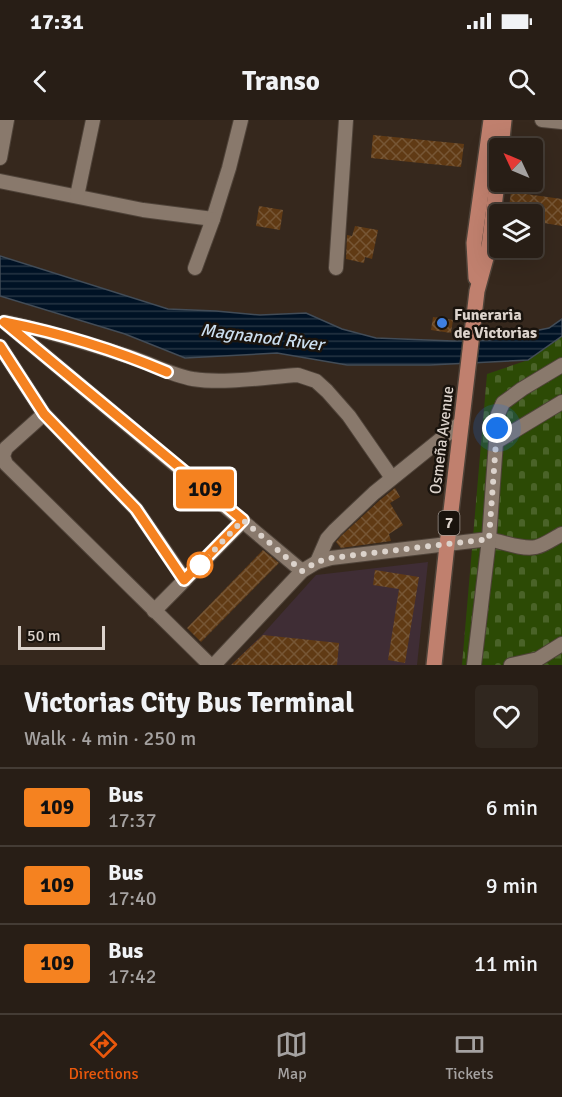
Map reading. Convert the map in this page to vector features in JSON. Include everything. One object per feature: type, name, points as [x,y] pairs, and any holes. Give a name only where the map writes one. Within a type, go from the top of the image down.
[{"type":"main road","name":"Osmeña Avenue","points":[[477,291],[474,243],[491,120]]},
{"type":"main road","points":[[502,138],[504,120]]},
{"type":"main road","name":"Osmeña Avenue","points":[[434,665],[477,291],[489,247],[496,192]]},
{"type":"street","points":[[0,158],[8,120]]},
{"type":"street","points":[[76,196],[93,120]]},
{"type":"street","points":[[195,268],[229,168],[241,120]]},
{"type":"street","points":[[336,268],[346,120]]},
{"type":"street","points":[[542,120],[562,122]]},
{"type":"street","points":[[0,181],[143,210],[213,219]]},
{"type":"street","points":[[2,322],[78,341],[194,379],[227,380],[298,375],[308,377],[327,391],[349,416],[393,478]]},
{"type":"street","points":[[2,322],[302,571]]},
{"type":"street","points":[[0,346],[44,414],[136,509],[184,580]]},
{"type":"street","points":[[474,665],[489,539],[498,414],[503,403],[562,365]]},
{"type":"street","points":[[496,442],[562,402]]},
{"type":"street","points":[[44,414],[6,448],[3,456],[6,464],[154,611],[212,665],[302,571],[317,562],[331,558],[489,539],[532,548],[539,547],[562,534]]},
{"type":"street","points":[[317,562],[327,539],[335,530],[374,493],[462,422]]},
{"type":"street","points":[[154,611],[243,520]]},
{"type":"street","points":[[511,665],[538,659],[562,644]]},
{"type":"shaded area","points":[[428,562],[417,665],[231,665],[263,634],[316,575]]},
{"type":"green space","points":[[562,336],[562,665],[462,665],[487,374],[528,360]]},
{"type":"water","name":"Magnanod River","points":[[0,256],[168,309],[260,315],[306,313],[342,329],[376,338],[453,341],[490,340],[549,328],[562,319],[562,336],[528,360],[430,365],[347,365],[277,353],[185,358],[125,334],[0,296]]},
{"type":"building","points":[[373,135],[464,144],[461,167],[371,158]]},
{"type":"building","points":[[511,192],[562,199],[562,226],[543,223],[543,204],[509,204]]},
{"type":"building","points":[[259,206],[283,210],[280,230],[256,226]]},
{"type":"building","points":[[355,226],[378,230],[372,259],[365,257],[364,263],[346,259],[347,235],[352,236]]},
{"type":"building","name":"Funeraria de Victorias","points":[[433,317],[453,320],[451,333],[431,330]]},
{"type":"building","points":[[395,488],[400,497],[390,503],[403,525],[389,534],[391,541],[341,548],[336,542],[341,536]]},
{"type":"building","points":[[263,550],[279,563],[201,642],[187,628]]},
{"type":"building","points":[[375,570],[419,577],[405,663],[388,660],[399,589],[373,585]]},
{"type":"building","points":[[263,635],[339,643],[337,665],[231,665]]},
{"type":"bus line","name":"109","points":[[0,346],[44,414],[136,509],[184,580],[243,520],[4,322],[78,341],[167,372]]},
{"type":"place","name":"Funeraria de Victorias","points":[[442,323]]},
{"type":"route","points":[[200,565],[243,520],[302,571],[310,565],[331,558],[489,539],[497,428]]}]
